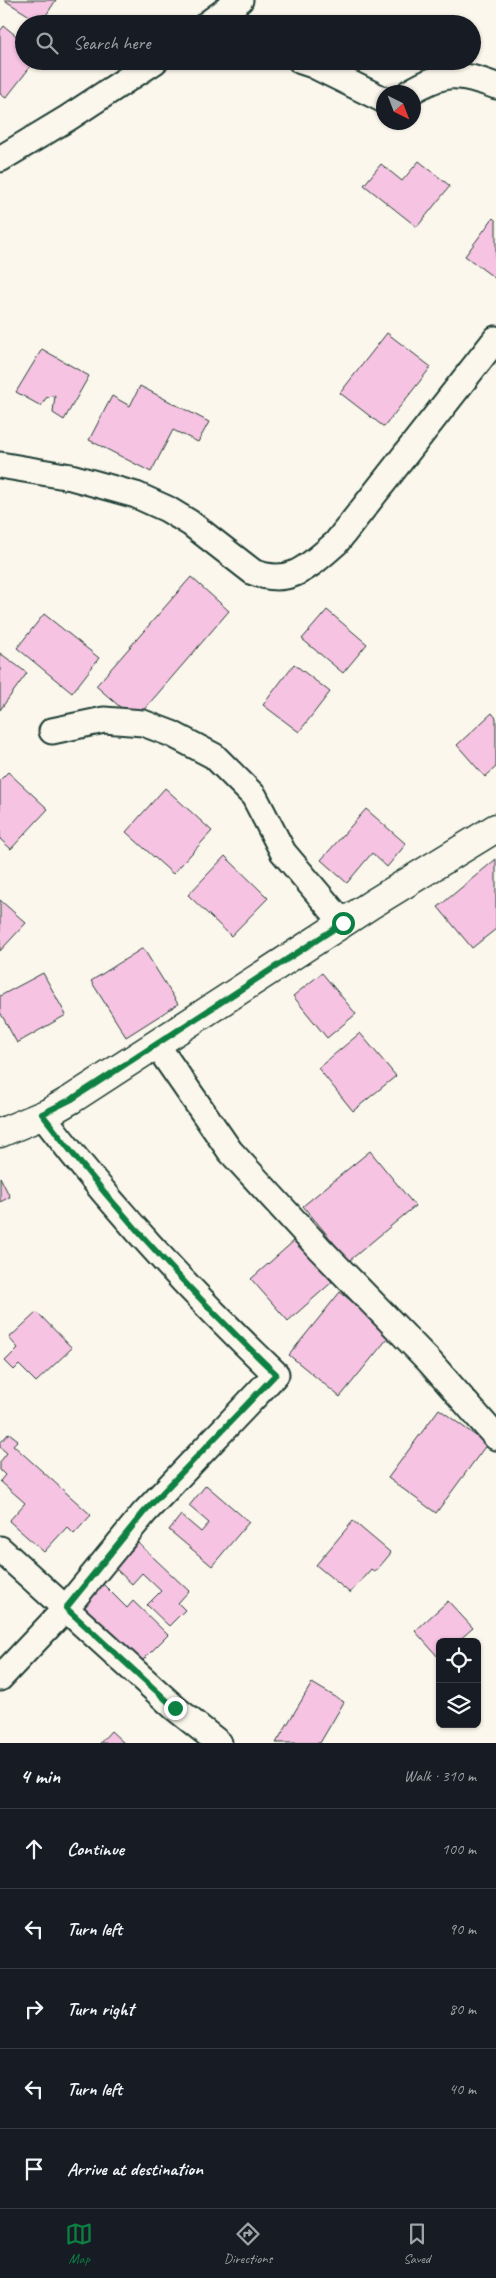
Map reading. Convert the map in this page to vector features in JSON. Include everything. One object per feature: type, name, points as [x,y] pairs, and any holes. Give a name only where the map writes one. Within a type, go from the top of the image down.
[{"type":"street","points":[[219,15],[240,0]]},
{"type":"street","points":[[0,159],[68,118],[141,70]]},
{"type":"street","points":[[323,70],[376,96]]},
{"type":"street","points":[[421,86],[440,76],[472,78],[496,86]]},
{"type":"street","points":[[0,465],[71,477],[136,495],[190,523],[253,572],[264,577],[278,578],[292,575],[307,568],[336,543],[496,339]]},
{"type":"street","points":[[52,731],[104,720],[143,724],[172,734],[214,756],[254,796],[283,852],[343,923]]},
{"type":"street","points":[[0,1133],[72,1099],[343,923],[496,828]]},
{"type":"street","points":[[156,1044],[230,1151],[320,1249],[428,1361],[496,1437]]},
{"type":"street","points":[[0,1678],[66,1608],[144,1512],[276,1374],[232,1332],[90,1177],[42,1114]]},
{"type":"street","points":[[0,1549],[175,1708],[219,1743]]},
{"type":"building","points":[[4,0],[56,0],[46,15],[28,15]]},
{"type":"building","points":[[4,26],[15,35],[15,70],[28,70],[6,98],[0,94],[0,31]]},
{"type":"building","points":[[419,161],[450,186],[417,227],[364,185],[381,164],[402,181]]},
{"type":"building","points":[[493,218],[496,221],[496,279],[465,256]]},
{"type":"building","points":[[387,333],[431,367],[384,427],[340,393]]},
{"type":"building","points":[[42,349],[89,376],[64,420],[53,413],[55,395],[46,398],[41,406],[16,392]]},
{"type":"building","points":[[140,386],[209,422],[198,442],[173,430],[151,472],[89,440],[112,396],[130,406]]},
{"type":"building","points":[[191,577],[229,611],[135,720],[96,686]]},
{"type":"building","points":[[327,610],[367,644],[343,673],[302,639]]},
{"type":"building","points":[[44,614],[99,658],[72,693],[17,648]]},
{"type":"building","points":[[0,653],[27,673],[0,710]]},
{"type":"building","points":[[294,664],[330,692],[299,732],[263,705]]},
{"type":"building","points":[[492,713],[496,718],[496,767],[485,777],[457,745]]},
{"type":"building","points":[[8,772],[48,809],[11,849],[0,839],[0,780]]},
{"type":"building","points":[[165,788],[212,831],[173,874],[126,832]]},
{"type":"building","points":[[366,809],[406,844],[387,867],[372,853],[347,883],[321,860]]},
{"type":"building","points":[[225,856],[268,898],[231,936],[188,895]]},
{"type":"building","points":[[496,859],[496,929],[472,948],[438,907]]},
{"type":"building","points":[[0,900],[26,923],[0,951]]},
{"type":"building","points":[[143,948],[178,1004],[126,1037],[91,981]]},
{"type":"building","points":[[43,973],[66,1015],[17,1043],[0,1012],[0,996]]},
{"type":"building","points":[[322,973],[356,1014],[327,1038],[293,996]]},
{"type":"building","points":[[360,1033],[396,1076],[353,1111],[318,1068]]},
{"type":"building","points":[[370,1151],[415,1206],[349,1261],[303,1206]]},
{"type":"building","points":[[0,1177],[10,1197],[0,1202]]},
{"type":"building","points":[[295,1240],[332,1282],[288,1321],[251,1279]]},
{"type":"building","points":[[340,1292],[392,1333],[340,1397],[289,1355]]},
{"type":"building","points":[[37,1312],[72,1348],[36,1382],[19,1365],[14,1370],[5,1361],[18,1348],[9,1338]]},
{"type":"building","points":[[439,1409],[487,1444],[436,1513],[388,1478]]},
{"type":"building","points":[[9,1433],[18,1440],[13,1445],[91,1515],[74,1534],[67,1527],[44,1552],[9,1521],[25,1503],[0,1481],[5,1475],[0,1470],[0,1462],[7,1453],[0,1447],[0,1443]]},
{"type":"building","points":[[206,1485],[249,1522],[212,1566],[169,1530],[181,1515],[201,1532],[209,1523],[189,1506]]},
{"type":"building","points":[[353,1521],[391,1553],[375,1572],[371,1569],[350,1593],[316,1565]]},
{"type":"building","points":[[138,1543],[189,1591],[178,1603],[185,1610],[169,1626],[147,1605],[161,1591],[142,1573],[132,1584],[115,1568]]},
{"type":"building","points":[[102,1583],[127,1608],[133,1601],[168,1635],[137,1666],[78,1607]]},
{"type":"building","points":[[448,1601],[473,1628],[462,1638],[436,1638],[436,1655],[415,1631]]},
{"type":"building","points":[[312,1683],[344,1702],[320,1743],[276,1743]]},
{"type":"building","points":[[111,1731],[124,1743],[100,1743]]},
{"type":"route","points":[[175,1708],[66,1608],[144,1512],[276,1374],[232,1332],[90,1177],[42,1114],[48,1113],[72,1099],[343,923]]}]
